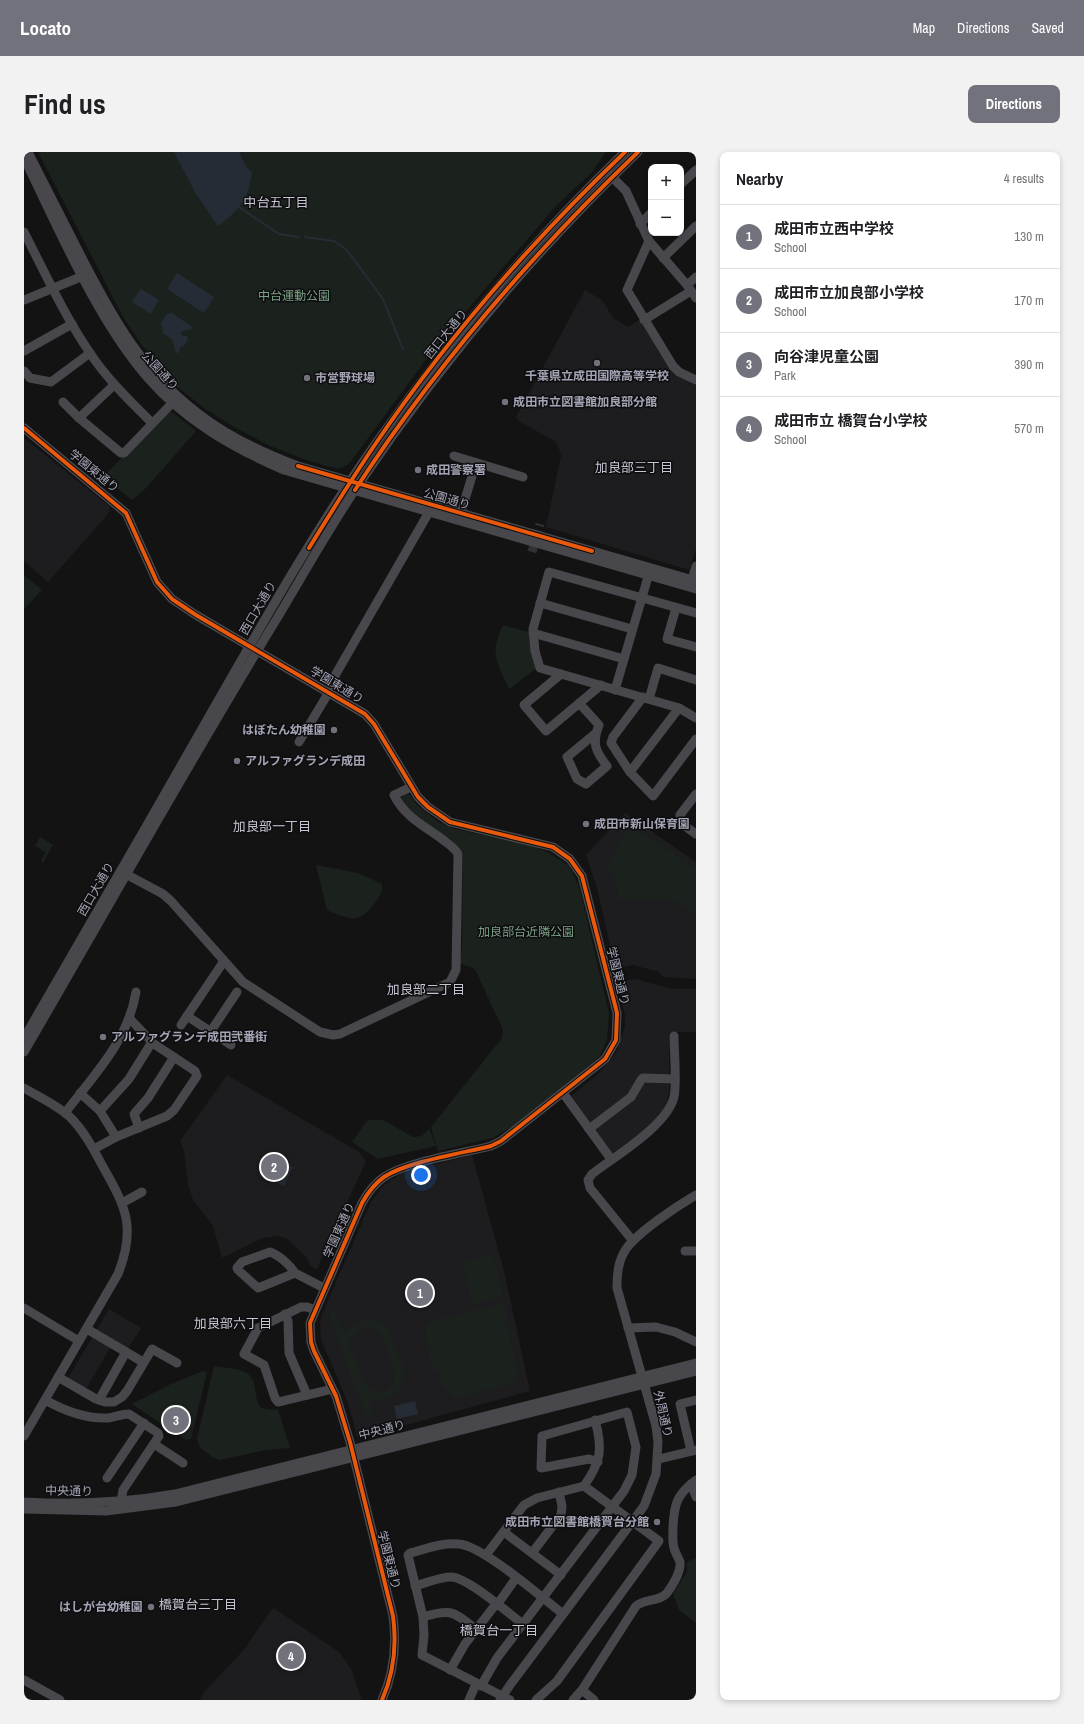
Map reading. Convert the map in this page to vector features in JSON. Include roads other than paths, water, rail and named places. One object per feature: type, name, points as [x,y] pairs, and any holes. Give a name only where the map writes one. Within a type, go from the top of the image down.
[{"type":"street","name":"公園通り","points":[[28,152],[120,328],[143,360],[176,400]]},
{"type":"street","name":"西口大通り","points":[[353,486],[388,443],[469,336],[506,292],[581,210],[625,152]]},
{"type":"street","name":"西口大通り","points":[[24,1052],[124,873],[253,648],[353,486],[375,445],[458,335],[535,244],[573,204],[638,152]]},
{"type":"street","name":"公園通り","points":[[24,158],[83,276],[125,348],[148,379],[176,400],[252,447],[298,466],[429,512],[460,517]]},
{"type":"street","points":[[684,181],[696,170]]},
{"type":"street","points":[[609,174],[626,191],[649,241],[692,291]]},
{"type":"street","points":[[573,204],[581,210]]},
{"type":"street","points":[[640,224],[648,216]]},
{"type":"street","points":[[663,258],[696,226]]},
{"type":"street","points":[[24,232],[72,324],[90,353],[114,385],[152,423]]},
{"type":"street","points":[[649,241],[626,290],[673,366],[679,372],[696,380]]},
{"type":"street","points":[[24,300],[54,290],[83,276]]},
{"type":"street","points":[[644,320],[692,291],[696,277]]},
{"type":"street","points":[[24,351],[72,324]]},
{"type":"street","points":[[24,371],[30,378],[51,382],[90,353]]},
{"type":"street","points":[[79,418],[114,385]]},
{"type":"street","points":[[63,402],[79,418],[121,453],[124,453],[176,400]]},
{"type":"street","name":"学園東通り","points":[[24,428],[119,505],[126,513],[154,576],[172,599],[365,714],[374,724],[411,787],[428,807],[450,822],[552,847],[570,859],[582,876],[617,1013],[618,1028],[616,1040],[605,1059],[501,1141],[491,1146],[404,1168],[382,1178],[367,1194],[362,1203],[310,1323],[311,1342],[340,1408],[393,1616],[395,1632],[394,1660],[382,1700]]},
{"type":"street","points":[[454,456],[523,478]]},
{"type":"street","points":[[460,517],[476,463]]},
{"type":"street","name":"公園通り","points":[[353,486],[649,571],[696,588]]},
{"type":"street","points":[[299,742],[429,512]]},
{"type":"street","points":[[694,580],[696,566]]},
{"type":"street","name":"公園通り","points":[[649,571],[694,580]]},
{"type":"street","points":[[615,690],[649,571]]},
{"type":"street","points":[[696,613],[549,572],[533,629],[535,651],[540,668],[679,708],[696,717]]},
{"type":"street","points":[[540,603],[632,629]]},
{"type":"street","points":[[676,608],[667,639],[696,647]]},
{"type":"street","points":[[534,633],[624,659]]},
{"type":"street","points":[[696,680],[658,668],[646,698],[611,743],[630,772],[653,796],[696,739]]},
{"type":"street","points":[[561,674],[524,705],[546,731],[601,685]]},
{"type":"street","points":[[579,703],[599,724],[594,740],[599,756],[607,766],[586,784],[577,779],[567,757],[596,733]]},
{"type":"street","points":[[630,772],[679,708]]},
{"type":"street","points":[[124,873],[162,894],[171,901],[247,985],[309,1026],[326,1035],[340,1034],[450,982],[456,970],[458,854],[451,846],[407,814],[400,806],[394,795],[411,787]]},
{"type":"street","points":[[696,794],[680,815],[681,823],[696,834]]},
{"type":"street","name":"西口大通り","points":[[24,1038],[124,873]]},
{"type":"street","points":[[181,1025],[224,961]]},
{"type":"street","points":[[65,1113],[109,1058],[129,1018],[136,992]]},
{"type":"street","points":[[211,1031],[237,992]]},
{"type":"street","points":[[187,1016],[232,1044]]},
{"type":"street","points":[[94,1149],[116,1137],[167,1116],[172,1112],[197,1076],[196,1071],[152,1042],[129,1018]]},
{"type":"street","points":[[633,1241],[588,1184],[589,1177],[661,1121],[675,1096],[674,1036]]},
{"type":"street","points":[[100,1111],[129,1079],[152,1042]]},
{"type":"street","points":[[139,1128],[134,1114],[148,1098],[174,1057]]},
{"type":"street","points":[[589,1128],[631,1097],[641,1080],[644,1078],[674,1080]]},
{"type":"street","points":[[24,1088],[65,1113],[79,1127],[94,1149],[122,1203],[128,1229],[124,1257],[118,1274],[24,1436]]},
{"type":"street","points":[[80,1093],[100,1111],[116,1137]]},
{"type":"street","points":[[563,1093],[611,1159]]},
{"type":"street","points":[[122,1203],[142,1192]]},
{"type":"street","name":"外周通り","points":[[504,1699],[563,1614],[633,1521],[649,1496],[659,1459],[656,1426],[617,1288],[617,1276],[621,1259],[633,1241],[681,1204],[696,1195]]},
{"type":"street","points":[[685,1251],[696,1251]]},
{"type":"street","points":[[294,1273],[258,1288],[237,1268],[242,1262],[270,1252],[276,1255],[291,1268],[294,1273],[324,1288]]},
{"type":"street","points":[[315,1310],[304,1306],[258,1328],[244,1354],[264,1365],[274,1398],[278,1402],[332,1389]]},
{"type":"street","points":[[24,1308],[79,1341]]},
{"type":"street","points":[[285,1314],[288,1321],[289,1352],[307,1396]]},
{"type":"street","points":[[628,1328],[656,1327],[675,1332],[696,1342]]},
{"type":"street","points":[[87,1329],[143,1362]]},
{"type":"street","points":[[58,1377],[99,1400],[110,1402],[122,1397],[150,1350],[154,1349],[177,1363]]},
{"type":"street","points":[[99,1400],[126,1352]]},
{"type":"street","name":"中央通り","points":[[24,1509],[106,1511],[176,1502],[352,1454],[643,1380],[696,1363]]},
{"type":"street","name":"中央通り","points":[[643,1380],[696,1371]]},
{"type":"street","points":[[45,1400],[69,1410],[97,1418],[116,1417],[129,1414],[158,1433],[159,1436],[123,1490],[121,1502]]},
{"type":"street","points":[[659,1459],[694,1451],[680,1404],[696,1400]]},
{"type":"street","points":[[469,1700],[542,1598],[613,1506],[632,1475],[636,1440],[627,1412],[542,1436],[541,1468],[589,1459],[598,1462]]},
{"type":"street","points":[[486,1555],[524,1505],[530,1501],[558,1492],[584,1486],[598,1462],[600,1446],[595,1420]]},
{"type":"street","points":[[107,1478],[144,1423]]},
{"type":"street","points":[[154,1444],[183,1463]]},
{"type":"street","name":"中央通り","points":[[24,1502],[82,1504],[121,1502],[181,1493],[352,1454]]},
{"type":"street","points":[[694,1482],[696,1497]]},
{"type":"street","points":[[573,1700],[582,1690],[636,1606],[642,1602],[666,1594],[677,1576],[680,1562],[674,1550],[672,1541],[674,1508],[682,1492],[694,1482]]},
{"type":"street","points":[[536,1700],[557,1681],[659,1541],[584,1486]]},
{"type":"street","points":[[532,1553],[561,1515],[562,1506],[558,1492]]},
{"type":"street","points":[[504,1532],[561,1575]]},
{"type":"street","points":[[504,1699],[422,1655],[424,1635],[423,1616],[408,1559],[410,1553],[453,1544],[471,1547],[486,1555],[563,1614]]},
{"type":"street","points":[[415,1586],[442,1578],[458,1578],[468,1583],[523,1624]]},
{"type":"street","points":[[450,1670],[476,1629],[516,1578]]},
{"type":"street","points":[[423,1616],[437,1612],[453,1612],[476,1629]]},
{"type":"street","points":[[24,1680],[58,1700]]},
{"type":"street","points":[[582,1690],[594,1700]]},
{"type":"waterway","points":[[239,207],[279,234],[299,237]]},
{"type":"waterway","points":[[305,237],[334,241],[347,250],[383,299],[403,349]]},
{"type":"tunnel","points":[[532,552],[540,524]]},
{"type":"place","name":"千葉県立成田国際高等学校","points":[[597,363]]},
{"type":"place","name":"市営野球場","points":[[307,378]]},
{"type":"place","name":"成田市立図書館加良部分館","points":[[505,402]]},
{"type":"place","name":"成田警察署","points":[[418,470]]},
{"type":"place","name":"はぼたん幼稚園","points":[[334,730]]},
{"type":"place","name":"アルファグランデ成田","points":[[237,761]]},
{"type":"place","name":"成田市新山保育園","points":[[586,824]]},
{"type":"place","name":"アルファグランデ成田弐番街","points":[[103,1037]]},
{"type":"place","name":"成田市立加良部小学校","points":[[274,1167]]},
{"type":"place","name":"成田市立西中学校","points":[[420,1293]]},
{"type":"place","name":"向谷津児童公園","points":[[176,1420]]},
{"type":"place","name":"成田市立図書館橋賀台分館","points":[[657,1522]]},
{"type":"place","name":"はしが台幼稚園","points":[[151,1607]]},
{"type":"place","name":"成田市立 橋賀台小学校","points":[[291,1656]]},
{"type":"district","name":"中台五丁目","points":[[276,202]]},
{"type":"district","name":"加良部三丁目","points":[[634,467]]},
{"type":"district","name":"加良部一丁目","points":[[272,826]]},
{"type":"district","name":"加良部二丁目","points":[[426,989]]},
{"type":"district","name":"加良部六丁目","points":[[233,1323]]},
{"type":"district","name":"橋賀台三丁目","points":[[198,1604]]},
{"type":"district","name":"橋賀台一丁目","points":[[499,1630]]},
{"type":"park label","name":"中台運動公園","points":[[294,296]]},
{"type":"park label","name":"加良部台近隣公園","points":[[526,932]]}]
